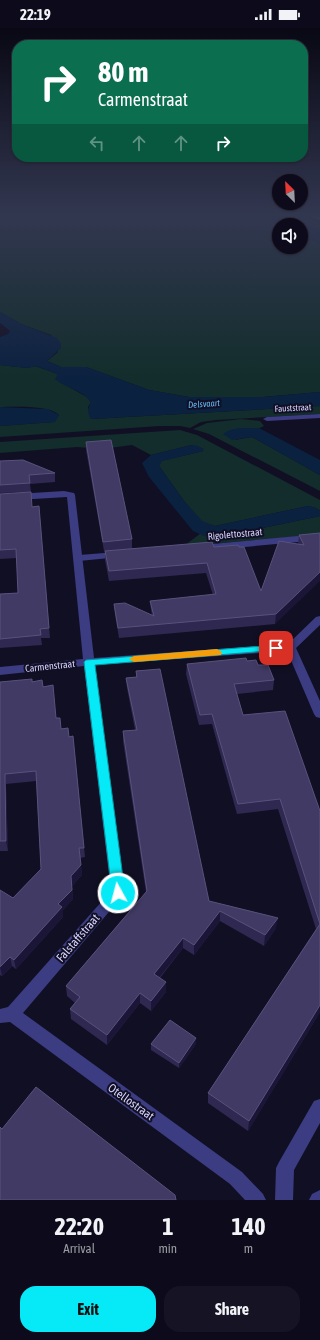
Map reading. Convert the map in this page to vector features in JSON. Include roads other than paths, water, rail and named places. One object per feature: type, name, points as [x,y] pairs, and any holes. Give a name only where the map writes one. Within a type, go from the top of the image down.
[{"type":"street","name":"Fauststraat","points":[[267,419],[320,416]]},
{"type":"street","points":[[0,498],[64,494],[71,495],[79,558],[89,662]]},
{"type":"street","name":"Rigolettostraat","points":[[190,548],[320,537]]},
{"type":"street","points":[[79,558],[127,554]]},
{"type":"street","points":[[320,619],[292,647],[320,714]]},
{"type":"street","name":"Carmenstraat","points":[[0,671],[89,662],[292,647]]},
{"type":"street","name":"Falstaffstraat","points":[[6,1015],[118,893],[89,662]]},
{"type":"street","name":"Otellostraat","points":[[6,1015],[236,1178],[257,1200]]},
{"type":"street","points":[[284,1200],[285,1168],[320,1107]]},
{"type":"water","name":"Delsvaart","points":[[0,312],[21,324],[57,338],[61,344],[61,348],[47,361],[61,367],[86,367],[149,390],[189,397],[263,397],[320,392],[320,406],[91,419],[88,410],[91,402],[79,392],[55,379],[58,374],[36,366],[28,368],[0,365],[0,337],[8,334],[10,331],[0,323]]},
{"type":"water","points":[[0,407],[48,409],[59,415],[55,422],[0,426]]},
{"type":"water","points":[[240,428],[259,428],[320,460],[320,475],[252,437],[232,440],[223,434],[230,430]]},
{"type":"water","points":[[192,445],[204,449],[203,451],[162,461],[159,466],[184,501],[202,521],[215,526],[308,506],[316,508],[320,511],[320,516],[220,537],[204,536],[193,531],[149,477],[142,463],[151,455]]}]
